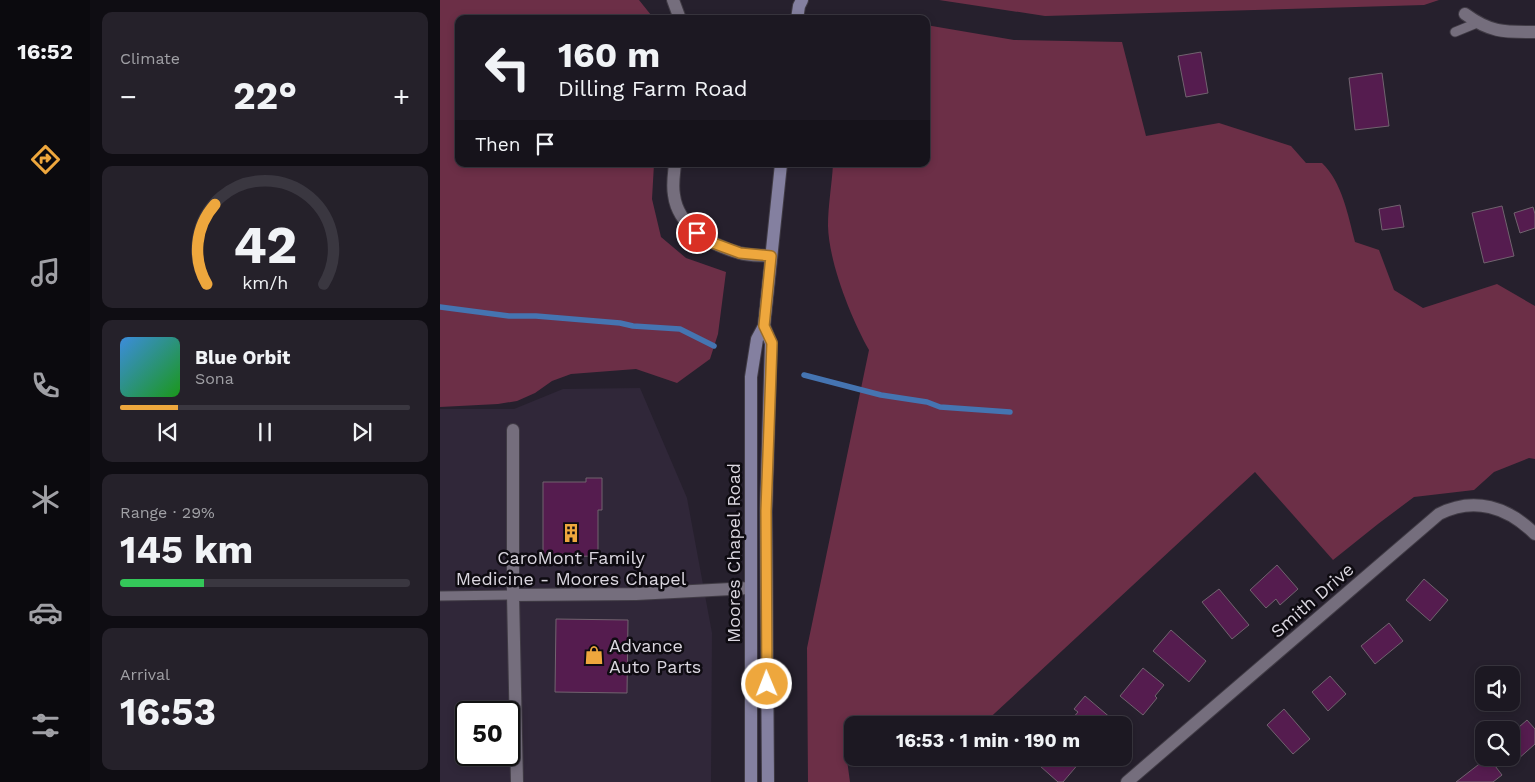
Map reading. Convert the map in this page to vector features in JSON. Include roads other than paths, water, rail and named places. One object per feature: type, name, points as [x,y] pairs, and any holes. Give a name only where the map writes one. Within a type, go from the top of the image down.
[{"type":"main road","name":"Moores Chapel Road","points":[[751,782],[751,377],[757,339],[764,326],[781,167]]},
{"type":"main road","name":"Moores Chapel Road","points":[[764,326],[772,343],[766,520],[768,782]]},
{"type":"street","points":[[672,0],[678,15]]},
{"type":"street","points":[[1465,14],[1477,23],[1497,31],[1535,32]]},
{"type":"street","points":[[675,167],[673,194],[677,208],[686,222],[697,233],[713,243],[740,253],[771,256]]},
{"type":"street","points":[[513,430],[513,595],[517,782]]},
{"type":"street","name":"Smith Drive","points":[[1127,782],[1439,514],[1452,507],[1481,505],[1498,509],[1513,516],[1535,534]]},
{"type":"street","points":[[513,595],[636,594],[750,588]]},
{"type":"lane","points":[[1455,32],[1477,23]]},
{"type":"lane","points":[[440,596],[513,595]]},
{"type":"waterway","points":[[440,307],[509,316],[536,316],[680,329],[714,346]]},
{"type":"waterway","points":[[804,375],[881,395],[927,402],[940,407],[1010,412]]},
{"type":"place","name":"CaroMont Family Medicine - Moores Chapel","points":[[571,533]]},
{"type":"place","name":"Advance Auto Parts","points":[[594,655]]}]
